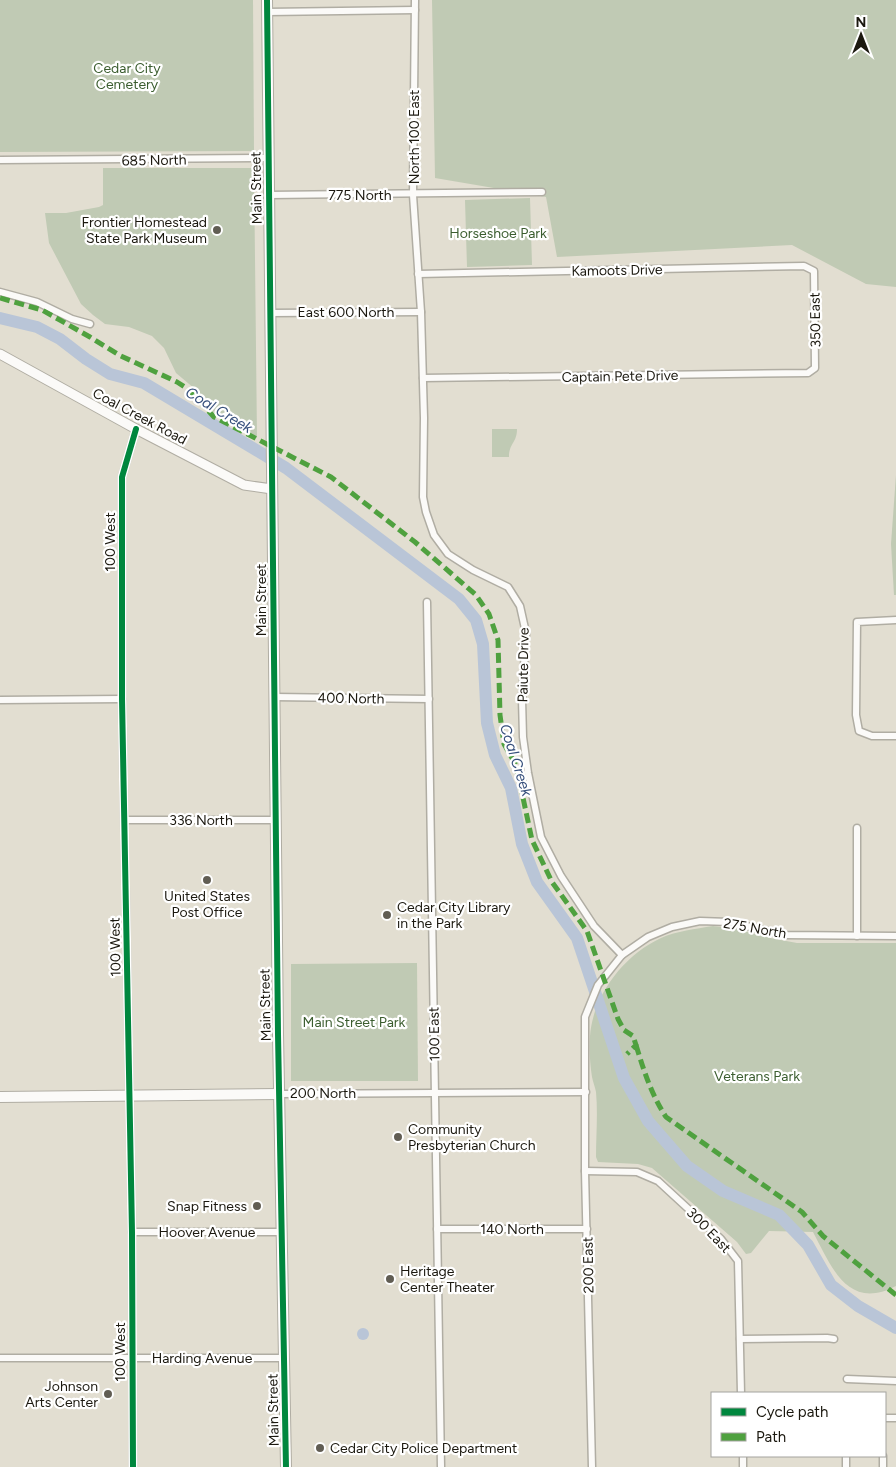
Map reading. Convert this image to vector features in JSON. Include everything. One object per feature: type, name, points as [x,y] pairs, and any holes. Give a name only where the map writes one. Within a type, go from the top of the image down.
[{"type":"main road","name":"Main Street","points":[[267,0],[279,1094],[286,1467]]},
{"type":"main road","name":"Coal Creek Road","points":[[0,354],[244,486],[272,489]]},
{"type":"main road","name":"200 North","points":[[0,1097],[279,1094]]},
{"type":"street","name":"North 100 East","points":[[415,0],[414,195],[418,274]]},
{"type":"street","points":[[267,12],[415,10]]},
{"type":"street","name":"685 North","points":[[0,160],[268,158]]},
{"type":"street","name":"775 North","points":[[269,195],[414,195],[542,192]]},
{"type":"street","name":"Kamoots Drive","points":[[418,274],[804,266],[814,271]]},
{"type":"street","name":"350 East","points":[[814,271],[815,368]]},
{"type":"street","name":"Paiute Drive","points":[[418,274],[423,378],[423,497],[426,512],[434,535],[448,554],[473,570],[508,587],[520,606],[526,633],[522,699],[523,737],[541,837],[561,876],[594,926],[622,955]]},
{"type":"street","points":[[0,292],[37,302],[72,319],[90,324]]},
{"type":"street","name":"East 600 North","points":[[270,313],[421,312]]},
{"type":"street","name":"Captain Pete Drive","points":[[423,378],[808,373],[815,368]]},
{"type":"street","name":"100 West","points":[[133,1467],[132,1232],[126,820],[122,699],[122,477],[136,429]]},
{"type":"street","name":"100 East","points":[[427,602],[441,1467]]},
{"type":"street","points":[[896,620],[857,622],[856,716],[859,731],[872,736],[896,736]]},
{"type":"street","name":"400 North","points":[[274,697],[429,698]]},
{"type":"street","points":[[0,700],[122,699]]},
{"type":"street","name":"336 North","points":[[126,820],[276,820]]},
{"type":"street","points":[[857,828],[857,936]]},
{"type":"street","name":"275 North","points":[[585,1017],[598,985],[622,955],[648,936],[672,927],[700,921],[729,922],[784,935],[896,936]]},
{"type":"street","name":"200 East","points":[[585,1017],[585,1171],[592,1467]]},
{"type":"street","name":"200 North","points":[[279,1094],[586,1092]]},
{"type":"street","name":"300 East","points":[[585,1171],[638,1172],[658,1180],[721,1239],[738,1261],[741,1392]]},
{"type":"street","name":"140 North","points":[[437,1229],[587,1230]]},
{"type":"street","name":"Hoover Avenue","points":[[132,1232],[282,1232]]},
{"type":"street","points":[[740,1339],[834,1339]]},
{"type":"street","name":"Harding Avenue","points":[[0,1358],[284,1358]]},
{"type":"street","points":[[847,1379],[896,1381]]},
{"type":"green space","name":"Cedar City Cemetery","points":[[0,0],[253,0],[254,151],[0,152]]},
{"type":"green space","points":[[432,0],[896,0],[896,287],[866,284],[792,245],[557,257],[546,197],[435,178]]},
{"type":"green space","points":[[103,168],[254,168],[257,438],[216,415],[195,389],[176,373],[164,348],[152,336],[129,327],[105,324],[81,304],[49,243],[45,213],[66,213],[103,205]]},
{"type":"green space","name":"Horseshoe Park","points":[[530,198],[532,265],[467,267],[465,200]]},
{"type":"green space","points":[[492,429],[517,429],[509,457],[492,457]]},
{"type":"green space","points":[[896,475],[896,595],[894,595],[891,544]]},
{"type":"green space","name":"Veterans Park","points":[[713,926],[737,929],[797,943],[896,943],[896,1286],[879,1292],[865,1293],[854,1289],[844,1282],[835,1271],[813,1232],[769,1231],[751,1253],[746,1254],[737,1242],[652,1168],[638,1164],[598,1162],[596,1157],[597,1100],[592,1077],[590,1041],[592,1021],[604,991],[623,966],[647,945],[661,938],[686,930]]},
{"type":"green space","name":"Main Street Park","points":[[417,963],[418,1081],[291,1081],[291,964]]},
{"type":"water","points":[[361,1328],[365,1328],[369,1334],[365,1340],[361,1340],[357,1336],[357,1332]]},
{"type":"waterway","name":"Coal Creek","points":[[0,318],[37,327],[60,339],[110,374],[144,383],[286,468],[459,599],[476,620],[483,644],[487,723],[495,755],[511,788],[522,844],[537,882],[577,938],[624,1078],[648,1121],[687,1166],[723,1191],[779,1215],[808,1245],[831,1285],[858,1306],[896,1328]]},
{"type":"marked path","points":[[0,298],[42,310],[119,355],[177,382],[188,389],[214,417],[331,477],[415,542],[476,595],[489,614],[498,640],[500,715],[504,744],[516,765],[532,840],[552,882],[587,931],[618,1019],[624,1030],[633,1036],[636,1045],[627,1054]]},
{"type":"marked path","points":[[636,1045],[652,1091],[666,1117],[802,1212],[823,1236],[896,1295]]},
{"type":"cycle path","points":[[267,0],[278,1034],[286,1467]]},
{"type":"cycle path","points":[[133,1467],[132,1232],[122,699],[122,477],[136,429]]},
{"type":"place","name":"Frontier Homestead State Park Museum","points":[[217,230]]},
{"type":"place","name":"United States Post Office","points":[[207,880]]},
{"type":"place","name":"Cedar City Library in the Park","points":[[387,915]]},
{"type":"place","name":"Community Presbyterian Church","points":[[398,1137]]},
{"type":"place","name":"Snap Fitness","points":[[257,1206]]},
{"type":"place","name":"Heritage Center Theater","points":[[390,1279]]},
{"type":"place","name":"Johnson Arts Center","points":[[108,1394]]},
{"type":"place","name":"Cedar City Police Department","points":[[320,1448]]}]
